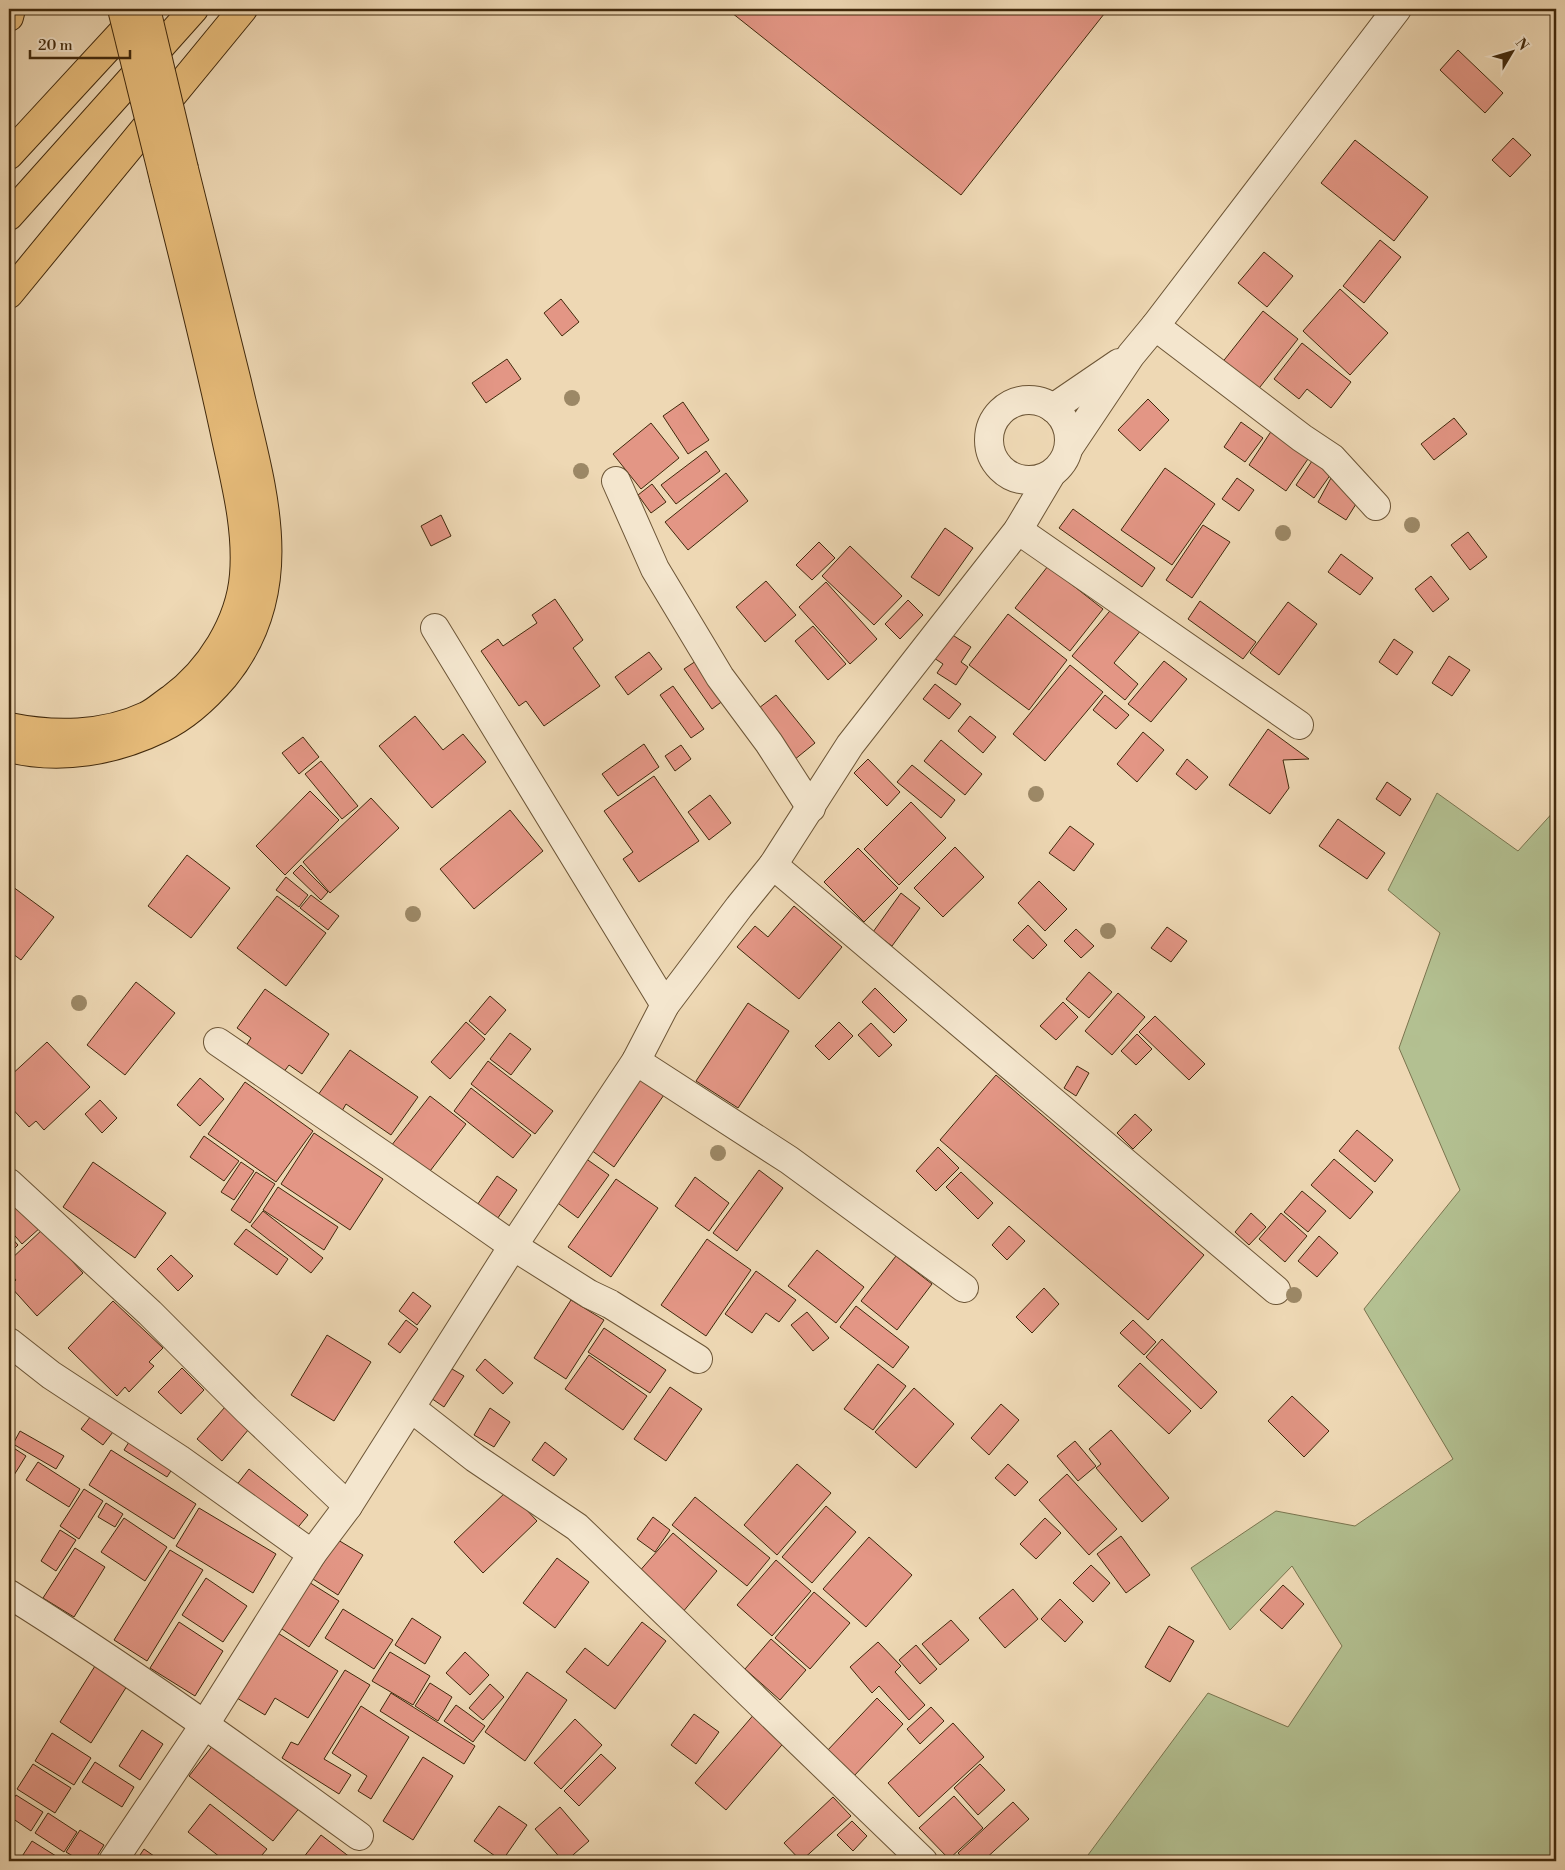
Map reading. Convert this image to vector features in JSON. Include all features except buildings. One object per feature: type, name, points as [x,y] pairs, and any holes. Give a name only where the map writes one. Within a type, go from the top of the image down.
[{"type":"highway","points":[[9,17],[11,9]]},
{"type":"highway","points":[[9,748],[47,754],[79,753],[112,747],[141,738],[170,724],[194,708],[235,663],[250,637],[262,605],[267,574],[263,495],[229,348],[122,9]]},
{"type":"highway","points":[[9,727],[28,731],[59,733],[89,732],[112,728],[147,716],[175,696],[197,676],[220,646],[236,612],[244,576],[244,532],[174,174],[145,9]]},
{"type":"highway","points":[[9,156],[145,9]]},
{"type":"highway","points":[[9,216],[194,9]]},
{"type":"highway","points":[[9,294],[243,9]]},
{"type":"street","points":[[113,1861],[205,1724],[312,1554],[348,1506],[513,1246],[636,1061],[665,1005],[773,865],[850,745],[1018,530],[1050,476],[1066,458],[1070,446],[1131,355],[1156,326],[1396,9]]},
{"type":"street","points":[[1156,326],[1302,438],[1332,458],[1376,506]]},
{"type":"street","points":[[1053,408],[1131,355]]},
{"type":"street","points":[[1050,476],[1033,480],[1016,478],[1001,470],[992,454],[989,438],[993,421],[1005,408],[1012,404],[1020,401],[1037,400],[1053,408],[1063,418],[1069,431],[1070,446]]},
{"type":"street","points":[[616,481],[655,569],[720,677],[769,743],[810,808]]},
{"type":"street","points":[[1018,530],[1299,726]]},
{"type":"street","points":[[435,628],[665,1005]]},
{"type":"street","points":[[773,865],[1276,1290]]},
{"type":"street","points":[[218,1042],[513,1246],[589,1294],[610,1304],[698,1358]]},
{"type":"street","points":[[636,1061],[796,1166],[964,1288]]},
{"type":"street","points":[[9,1183],[150,1312],[246,1410],[348,1506]]},
{"type":"street","points":[[9,1342],[50,1375],[179,1459],[312,1554]]},
{"type":"street","points":[[411,1408],[475,1458],[577,1527],[923,1861]]},
{"type":"street","points":[[9,1594],[78,1637],[205,1724],[359,1836]]},
{"type":"green space","points":[[1437,793],[1518,851],[1556,809],[1556,1861],[1089,1861],[1088,1855],[1208,1693],[1288,1727],[1342,1646],[1292,1566],[1230,1630],[1191,1568],[1276,1511],[1355,1526],[1453,1459],[1364,1309],[1460,1190],[1399,1048],[1440,933],[1388,890]]}]
